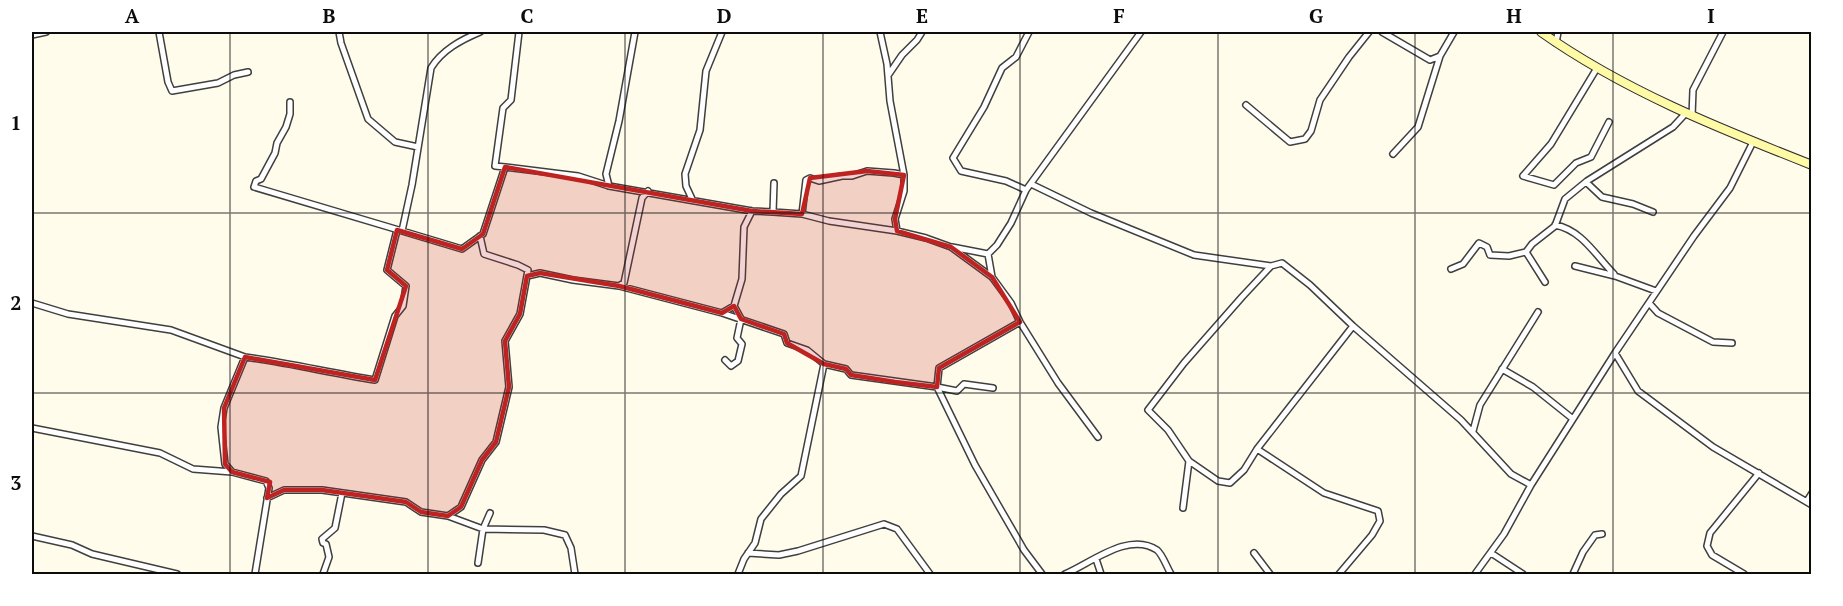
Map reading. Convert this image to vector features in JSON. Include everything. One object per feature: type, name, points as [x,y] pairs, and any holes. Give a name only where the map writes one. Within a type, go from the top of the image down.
[{"type":"street","points":[[32,35],[46,32]]},
{"type":"street","points":[[159,32],[168,82],[172,91],[218,83],[234,75],[248,72]]},
{"type":"street","points":[[339,32],[368,119],[395,142],[418,147]]},
{"type":"street","points":[[32,303],[68,314],[171,330],[245,357],[291,363],[375,380],[394,316],[403,306],[406,286],[387,270],[400,230],[418,147],[431,68],[438,56],[465,38],[480,32]]},
{"type":"street","points":[[519,32],[512,100],[502,108],[495,166],[578,176],[609,186],[752,211],[802,214],[829,221],[897,231],[951,247],[988,254]]},
{"type":"street","points":[[609,186],[606,174],[619,121],[635,32]]},
{"type":"street","points":[[692,199],[686,186],[685,174],[700,130],[706,71],[722,32]]},
{"type":"street","points":[[880,32],[889,74],[890,101],[904,175],[904,191],[895,219],[897,231]]},
{"type":"street","points":[[889,74],[922,32]]},
{"type":"street","points":[[1026,190],[1006,181],[961,171],[953,158],[984,107],[1002,68],[1016,57],[1029,32]]},
{"type":"street","points":[[988,254],[997,245],[1011,223],[1026,190],[1141,32]]},
{"type":"street","points":[[1246,105],[1290,142],[1305,139],[1311,131],[1320,100],[1349,57],[1370,32]]},
{"type":"street","points":[[1382,32],[1430,60],[1440,56]]},
{"type":"street","points":[[1393,153],[1418,127],[1440,56],[1454,32]]},
{"type":"street","points":[[1541,32],[1597,68],[1689,115],[1812,165]]},
{"type":"street","points":[[1557,43],[1558,32]]},
{"type":"street","points":[[1451,270],[1463,264],[1479,243],[1487,247],[1490,255],[1509,256],[1526,252],[1555,225],[1565,199],[1586,182],[1689,115],[1693,90],[1723,32]]},
{"type":"street","points":[[1597,68],[1551,144],[1523,176],[1554,185],[1576,163],[1591,157],[1609,122]]},
{"type":"street","points":[[290,102],[290,114],[286,127],[261,179],[256,181],[254,187],[462,249],[483,234],[505,167]]},
{"type":"street","points":[[1474,574],[1504,534],[1531,485],[1656,291],[1730,188],[1753,142]]},
{"type":"street","points":[[802,214],[806,180],[810,178],[819,181],[852,176],[867,171],[904,175]]},
{"type":"street","points":[[1586,182],[1602,197],[1633,204],[1653,212]]},
{"type":"street","points":[[773,212],[774,183]]},
{"type":"street","points":[[1031,184],[1091,213],[1194,255],[1271,266],[1282,263],[1310,285],[1353,326],[1473,431],[1489,452],[1511,474],[1531,485]]},
{"type":"street","points":[[619,286],[624,283],[642,198],[648,191]]},
{"type":"street","points":[[722,313],[734,306],[742,279],[744,228],[752,211]]},
{"type":"street","points":[[1555,225],[1569,227],[1597,252],[1615,276]]},
{"type":"street","points":[[448,516],[461,507],[482,460],[496,442],[509,387],[505,341],[520,314],[528,270],[484,254],[480,236]]},
{"type":"street","points":[[951,247],[993,278],[1011,303],[1020,322],[1058,382],[1098,437]]},
{"type":"street","points":[[1526,252],[1545,282]]},
{"type":"street","points":[[988,254],[993,278]]},
{"type":"street","points":[[1271,266],[1184,363],[1148,410],[1168,430],[1189,461],[1218,481],[1230,483],[1244,470],[1257,449],[1353,326]]},
{"type":"street","points":[[1575,266],[1615,276],[1656,291]]},
{"type":"street","points":[[527,276],[540,273],[619,286],[722,313],[784,334],[787,343],[807,350],[824,364],[846,369],[851,375],[957,391],[964,384],[993,388]]},
{"type":"street","points":[[1649,303],[1658,313],[1713,342],[1732,343]]},
{"type":"street","points":[[725,360],[731,366],[738,361],[742,344],[737,338],[741,319],[734,306]]},
{"type":"street","points":[[1473,431],[1480,405],[1538,312]]},
{"type":"street","points":[[1020,322],[939,368],[937,387],[975,465],[1024,550],[1042,574]]},
{"type":"street","points":[[1615,353],[1638,392],[1713,447],[1809,503],[1812,493]]},
{"type":"street","points":[[232,472],[225,464],[221,428],[224,408],[245,357]]},
{"type":"street","points":[[738,574],[755,543],[761,519],[781,494],[801,476],[824,364]]},
{"type":"street","points":[[1502,369],[1533,387],[1573,419]]},
{"type":"street","points":[[32,428],[160,453],[193,469],[232,472],[266,481],[269,488],[255,574]]},
{"type":"street","points":[[1257,449],[1324,493],[1378,511],[1380,521],[1372,535],[1339,574]]},
{"type":"street","points":[[1183,508],[1189,461]]},
{"type":"street","points":[[1744,574],[1712,555],[1707,546],[1710,533],[1759,473]]},
{"type":"street","points":[[267,498],[284,490],[342,492],[406,502],[421,512],[448,516],[483,529],[544,530],[565,535],[571,548],[575,574]]},
{"type":"street","points":[[323,574],[329,557],[326,544],[322,540],[335,528],[342,492]]},
{"type":"street","points":[[478,563],[483,529],[490,513]]},
{"type":"street","points":[[748,553],[779,555],[798,551],[884,524],[897,530],[930,574]]},
{"type":"street","points":[[1573,574],[1583,552],[1595,535],[1602,534]]},
{"type":"street","points":[[32,536],[72,545],[102,557],[177,574]]},
{"type":"street","points":[[1065,574],[1117,547],[1138,543],[1158,551],[1171,574]]},
{"type":"street","points":[[1254,553],[1270,574]]},
{"type":"street","points":[[1491,553],[1523,574]]},
{"type":"street","points":[[1096,559],[1101,574]]},
{"type":"highlighted area","points":[[505,167],[752,211],[802,214],[810,178],[867,171],[904,175],[895,219],[897,231],[951,247],[992,277],[1020,322],[939,368],[937,387],[851,375],[846,369],[824,364],[787,343],[784,334],[741,319],[734,306],[722,313],[619,286],[540,273],[527,276],[520,314],[505,341],[509,387],[496,442],[482,460],[461,507],[448,516],[421,512],[406,502],[322,490],[284,490],[267,498],[270,482],[232,472],[225,464],[224,408],[245,357],[375,380],[406,286],[387,270],[397,230],[462,249],[483,234]]}]
